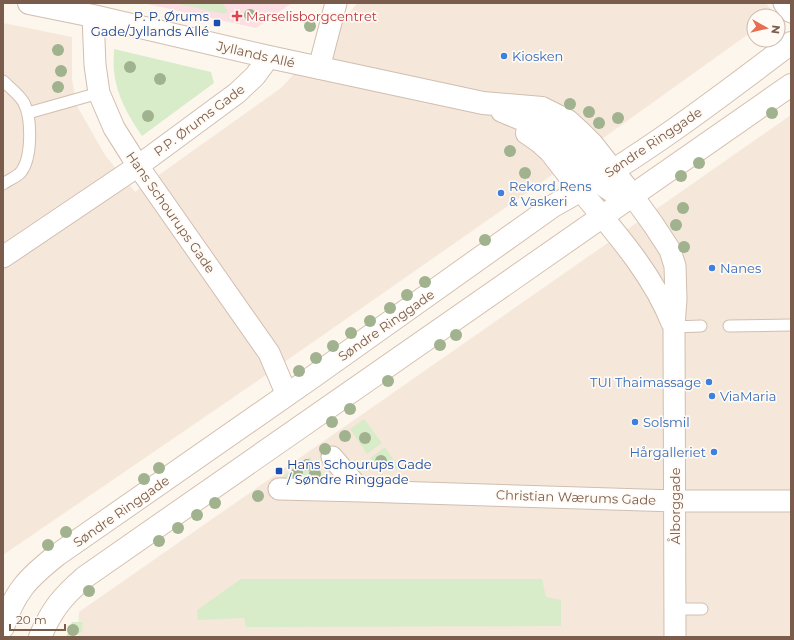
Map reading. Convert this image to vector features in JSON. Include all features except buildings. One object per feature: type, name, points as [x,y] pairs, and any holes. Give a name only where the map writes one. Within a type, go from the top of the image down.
[{"type":"main road","name":"Jyllands Allé","points":[[29,3],[483,103],[542,108],[568,121],[592,144],[598,180]]},
{"type":"main road","name":"Søndre Ringgade","points":[[4,619],[26,581],[57,555],[287,395],[553,206],[598,180],[730,90],[791,43]]},
{"type":"main road","points":[[40,637],[52,611],[60,600],[85,577],[791,85]]},
{"type":"main road","name":"Jyllands Allé","points":[[483,103],[540,142],[550,151],[598,180]]},
{"type":"main road","points":[[598,180],[632,196]]},
{"type":"street","points":[[319,68],[336,3]]},
{"type":"street","points":[[784,3],[791,12]]},
{"type":"street","name":"Hans Schourups Gade","points":[[93,16],[95,65],[99,93],[114,128],[138,166],[269,353],[287,395]]},
{"type":"street","name":"P.P. Ørums Gade","points":[[3,257],[138,166],[237,93],[255,76],[269,57]]},
{"type":"street","name":"Ålborggade","points":[[598,180],[602,216],[652,282],[664,302],[674,327]]},
{"type":"street","name":"Ålborggade","points":[[632,196],[670,250],[675,266],[675,637]]},
{"type":"street","points":[[332,457],[361,490]]},
{"type":"street","name":"Christian Wærums Gade","points":[[279,489],[361,490],[675,500],[791,501]]},
{"type":"lane","points":[[3,81],[23,102],[28,113],[29,133],[28,159],[20,172],[3,184]]},
{"type":"lane","points":[[28,113],[99,93]]},
{"type":"lane","points":[[730,326],[791,325]]},
{"type":"lane","points":[[674,327],[701,326]]},
{"type":"lane","points":[[675,609],[702,609]]},
{"type":"shaded area","name":"Marselisborgcentret","points":[[143,3],[292,3],[256,28]]},
{"type":"shaded area","points":[[357,3],[766,3],[770,8],[746,8],[746,36],[535,187],[253,384],[3,555],[3,23],[72,37],[72,79],[77,106],[105,155],[135,192],[281,88],[349,14]]},
{"type":"shaded area","points":[[791,115],[791,637],[78,637],[79,612]]},
{"type":"green space","points":[[174,3],[222,3],[228,11],[225,14]]},
{"type":"green space","points":[[114,49],[211,72],[214,83],[142,136],[132,121],[117,89],[114,68]]},
{"type":"green space","points":[[364,419],[382,443],[367,454],[350,429]]},
{"type":"green space","points":[[385,447],[400,469],[377,468],[370,458]]},
{"type":"green space","points":[[310,457],[327,480],[281,478]]},
{"type":"green space","points":[[241,579],[542,579],[546,597],[561,600],[561,626],[246,627],[244,618],[198,620],[197,610]]},
{"type":"green space","points":[[72,622],[83,622],[82,632],[73,637],[66,637]]},
{"type":"place","name":"Marselisborgcentret","points":[[237,16]]},
{"type":"place","name":"P. P. Ørums Gade/Jyllands Allé","points":[[217,23]]},
{"type":"place","name":"Kiosken","points":[[504,56]]},
{"type":"place","name":"Rekord Rens & Vaskeri","points":[[501,193]]},
{"type":"place","name":"Nanes","points":[[712,268]]},
{"type":"place","name":"TUI Thaimassage","points":[[709,382]]},
{"type":"place","name":"ViaMaria","points":[[712,396]]},
{"type":"place","name":"Solsmil","points":[[635,422]]},
{"type":"place","name":"Hårgalleriet","points":[[714,452]]},
{"type":"place","name":"Hans Schourups Gade / Søndre Ringgade","points":[[279,471]]}]
